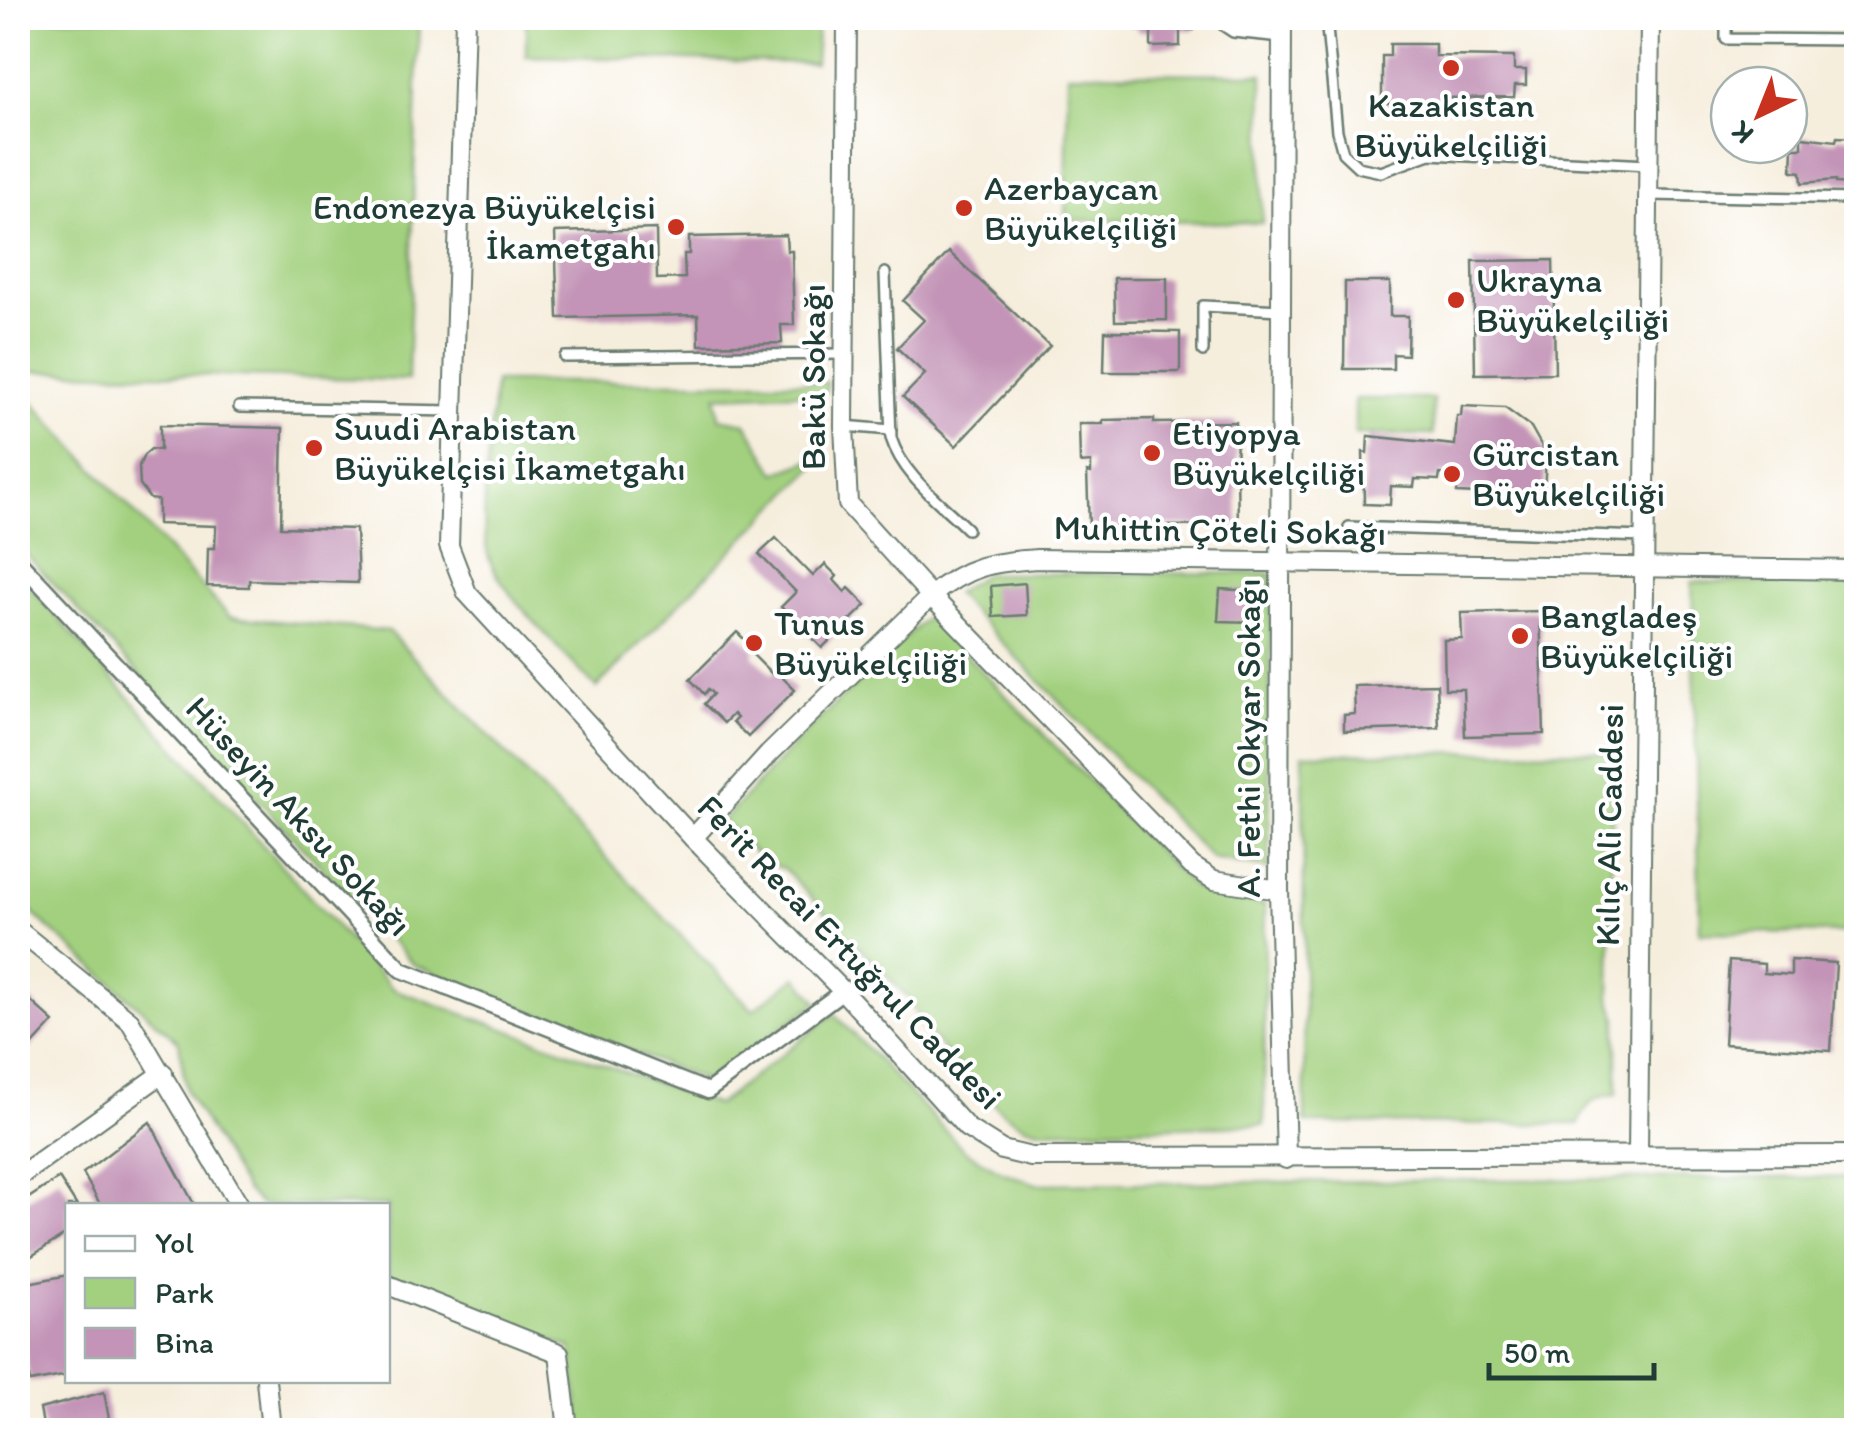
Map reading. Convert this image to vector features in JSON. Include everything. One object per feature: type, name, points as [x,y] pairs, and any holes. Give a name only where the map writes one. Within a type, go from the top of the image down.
[{"type":"street","name":"Ferit Recai Ertuğrul Caddesi","points":[[465,18],[450,546],[467,593],[693,838],[843,990],[967,1128],[1002,1150],[1031,1157],[1856,1155]]},
{"type":"street","name":"Bakü Sokağı","points":[[847,18],[844,426],[848,504],[1192,866],[1214,880],[1279,890]]},
{"type":"street","name":"A. Fethi Okyar Sokağı","points":[[1282,18],[1279,890],[1286,1158]]},
{"type":"street","name":"Kılıç Ali Caddesi","points":[[1638,1153],[1650,18]]},
{"type":"street","name":"Muhittin Çöteli Sokağı","points":[[693,838],[768,754],[953,577],[999,562],[1050,559],[1856,570]]},
{"type":"street","name":"Hüseyin Aksu Sokağı","points":[[18,560],[402,970],[708,1091],[843,990]]},
{"type":"street","points":[[18,930],[130,1022],[238,1203]]},
{"type":"street","points":[[18,1177],[163,1073]]},
{"type":"street","points":[[390,1286],[559,1353],[568,1430]]},
{"type":"street","points":[[266,1383],[271,1430]]},
{"type":"lane","points":[[1222,18],[1224,26],[1233,32],[1282,38]]},
{"type":"lane","points":[[1326,18],[1337,130],[1343,153],[1358,167],[1381,172],[1430,154],[1649,165]]},
{"type":"lane","points":[[1726,18],[1726,39],[1856,40]]},
{"type":"lane","points":[[1648,195],[1856,199]]},
{"type":"lane","points":[[885,273],[891,430],[896,455],[967,529]]},
{"type":"lane","points":[[1203,351],[1203,306],[1283,310]]},
{"type":"lane","points":[[565,357],[844,354]]},
{"type":"lane","points":[[239,407],[452,411]]},
{"type":"lane","points":[[844,426],[891,430]]},
{"type":"lane","points":[[1350,527],[1645,536]]},
{"type":"green space","points":[[18,18],[419,18],[408,380],[18,371]]},
{"type":"green space","points":[[526,18],[818,18],[815,63],[526,56]]},
{"type":"green space","points":[[1068,73],[1263,74],[1262,223],[1066,220]]},
{"type":"green space","points":[[495,382],[827,382],[826,392],[716,396],[719,418],[746,423],[776,473],[827,454],[596,688],[507,589],[489,558],[484,521]]},
{"type":"green space","points":[[18,386],[230,617],[388,631],[753,1010],[797,977],[818,1002],[706,1081],[414,965],[18,546]]},
{"type":"green space","points":[[1355,399],[1433,399],[1433,435],[1355,434]]},
{"type":"green space","points":[[1271,573],[1269,869],[1212,859],[955,594],[984,574]]},
{"type":"green space","points":[[18,574],[393,989],[717,1105],[834,1014],[964,1150],[1002,1172],[1036,1184],[1856,1177],[1856,1430],[581,1430],[571,1348],[390,1279],[390,1203],[259,1203],[246,1191],[186,1091],[179,1042],[18,901]]},
{"type":"green space","points":[[1692,582],[1856,583],[1856,933],[1700,932]]},
{"type":"green space","points":[[928,616],[1194,888],[1265,905],[1264,1125],[1045,1130],[1025,1126],[1001,1111],[922,1027],[909,999],[784,869],[762,860],[722,821],[810,728]]},
{"type":"green space","points":[[1613,753],[1610,998],[1617,1019],[1617,1094],[1592,1102],[1579,1124],[1305,1123],[1303,754]]},
{"type":"building","points":[[1137,18],[1194,18],[1194,30],[1180,30],[1180,46],[1151,47],[1151,31],[1137,31]]},
{"type":"building","points":[[1390,44],[1435,44],[1435,56],[1514,57],[1514,70],[1526,70],[1526,85],[1515,85],[1514,97],[1382,103],[1382,56],[1390,56]]},
{"type":"building","points":[[1837,137],[1856,138],[1856,184],[1836,180],[1802,183],[1801,172],[1792,171],[1792,165],[1809,165],[1809,138],[1836,141]]},
{"type":"building","points":[[656,229],[657,279],[685,278],[684,254],[689,254],[689,237],[786,235],[787,251],[792,251],[794,325],[781,325],[782,343],[699,345],[698,315],[558,318],[555,232]]},
{"type":"building","points":[[949,252],[1050,346],[956,446],[903,397],[925,374],[897,348],[924,320],[903,301]]},
{"type":"building","points":[[1553,260],[1555,373],[1475,374],[1473,261]]},
{"type":"building","points":[[1114,278],[1167,278],[1167,320],[1115,321]]},
{"type":"building","points":[[1345,282],[1390,282],[1390,316],[1408,316],[1407,355],[1393,354],[1393,369],[1344,369]]},
{"type":"building","points":[[1105,331],[1180,332],[1180,372],[1104,372]]},
{"type":"building","points":[[1462,406],[1505,408],[1531,427],[1546,454],[1544,497],[1457,493],[1458,475],[1440,474],[1439,480],[1415,479],[1414,487],[1391,486],[1390,505],[1364,504],[1363,452],[1367,453],[1368,436],[1455,445],[1457,416],[1461,416]]},
{"type":"building","points":[[1154,419],[1154,423],[1236,422],[1238,525],[1089,527],[1087,472],[1091,473],[1091,462],[1080,463],[1079,424]]},
{"type":"building","points":[[160,425],[283,428],[281,527],[356,529],[358,583],[249,580],[249,587],[207,586],[208,548],[215,548],[216,526],[158,524],[158,500],[150,499],[140,485],[139,466],[144,455],[151,449],[160,450]]},
{"type":"building","points":[[776,538],[813,576],[825,564],[845,592],[849,588],[866,605],[822,648],[781,607],[796,592],[759,554]]},
{"type":"building","points":[[1025,583],[1027,615],[993,617],[991,586]]},
{"type":"building","points":[[1220,589],[1254,591],[1253,622],[1218,621]]},
{"type":"building","points":[[1540,611],[1544,734],[1465,736],[1463,689],[1445,689],[1444,640],[1462,639],[1461,613]]},
{"type":"building","points":[[737,632],[772,674],[775,670],[795,690],[748,737],[733,722],[737,718],[733,714],[724,723],[704,704],[713,694],[708,689],[704,694],[690,679]]},
{"type":"building","points":[[1437,684],[1439,728],[1344,731],[1344,715],[1355,714],[1354,686]]},
{"type":"building","points":[[1791,960],[1836,963],[1831,1051],[1724,1044],[1729,961],[1764,964],[1764,973],[1791,975]]},
{"type":"building","points":[[22,993],[54,1022],[18,1061],[18,998]]},
{"type":"building","points":[[150,1122],[193,1203],[99,1203],[83,1173]]},
{"type":"building","points":[[59,1178],[75,1203],[65,1203],[65,1235],[25,1260],[18,1249],[18,1205]]},
{"type":"building","points":[[65,1276],[65,1376],[30,1382],[18,1317],[18,1285]]},
{"type":"building","points":[[104,1392],[111,1430],[44,1430],[40,1409]]},
{"type":"building","points":[[299,1421],[353,1424],[353,1430],[299,1430]]},
{"type":"place","name":"Kazakistan Büyükelçiliği","points":[[1451,68]]},
{"type":"place","name":"Azerbaycan Büyükelçiliği","points":[[964,208]]},
{"type":"place","name":"Endonezya Büyükelçisi İkametgahı","points":[[676,227]]},
{"type":"place","name":"Ukrayna Büyükelçiliği","points":[[1456,300]]},
{"type":"place","name":"Suudi Arabistan Büyükelçisi İkametgahı","points":[[314,448]]},
{"type":"place","name":"Etiyopya Büyükelçiliği","points":[[1152,453]]},
{"type":"place","name":"Gürcistan Büyükelçiliği","points":[[1452,474]]},
{"type":"place","name":"Bangladeş Büyükelçiliği","points":[[1520,636]]},
{"type":"place","name":"Tunus Büyükelçiliği","points":[[754,643]]}]
